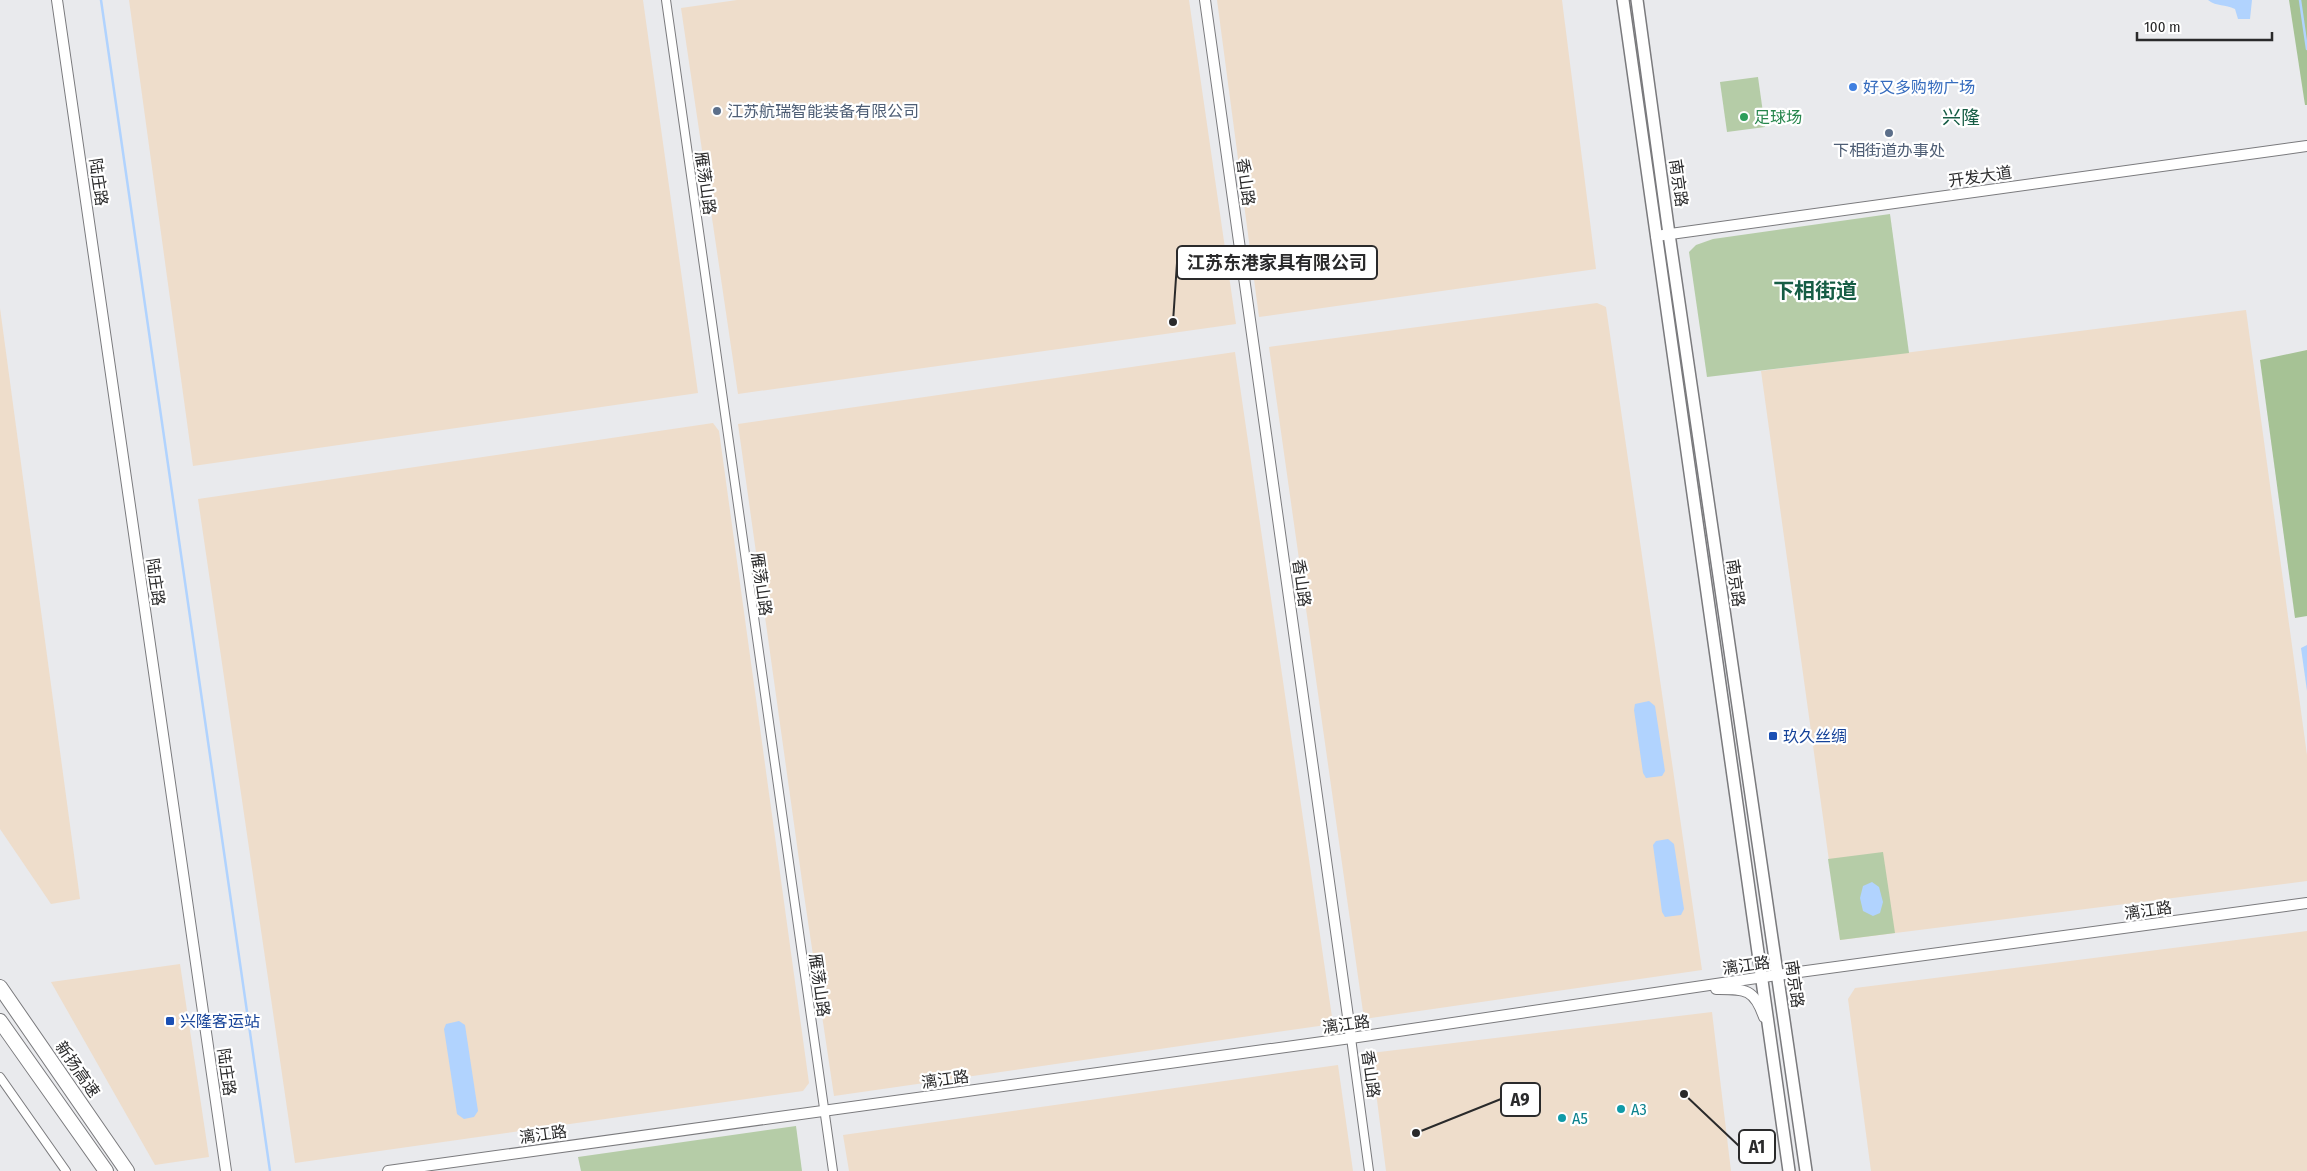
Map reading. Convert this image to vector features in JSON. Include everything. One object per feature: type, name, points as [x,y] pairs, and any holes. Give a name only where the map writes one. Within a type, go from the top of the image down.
[{"type":"highway","name":"新扬高速","points":[[0,987],[127,1171]]},
{"type":"highway","points":[[0,1021],[106,1171]]},
{"type":"main road","name":"南京路","points":[[1623,0],[1789,1171]]},
{"type":"main road","name":"南京路","points":[[1637,0],[1669,234],[1806,1171]]},
{"type":"street","name":"陆庄路","points":[[58,0],[226,1170]]},
{"type":"street","name":"雁荡山路","points":[[666,0],[833,1171]]},
{"type":"street","name":"香山路","points":[[1205,0],[1369,1171]]},
{"type":"street","name":"开发大道","points":[[1656,236],[2307,146]]},
{"type":"street","name":"漓江路","points":[[388,1171],[1350,1038],[1761,977],[2307,903]]},
{"type":"street","points":[[1673,990],[1745,990],[1758,1000],[1769,1031]]},
{"type":"street","points":[[0,1077],[66,1171]]},
{"type":"shaded area","points":[[129,0],[643,0],[698,393],[193,466]]},
{"type":"shaded area","points":[[737,0],[1189,0],[1236,324],[738,394],[681,8]]},
{"type":"shaded area","points":[[1217,0],[1562,0],[1596,269],[1259,317]]},
{"type":"shaded area","points":[[1597,303],[1606,307],[1702,970],[1364,1019],[1269,347]]},
{"type":"shaded area","points":[[0,308],[80,899],[51,904],[0,829]]},
{"type":"shaded area","points":[[2246,310],[2307,755],[2307,881],[1840,940],[1761,371]]},
{"type":"shaded area","points":[[1235,352],[1333,1024],[834,1096],[738,424]]},
{"type":"shaded area","points":[[713,423],[719,431],[809,1083],[803,1091],[295,1163],[198,499]]},
{"type":"shaded area","points":[[2307,931],[2307,1171],[1871,1171],[1848,999],[1855,988]]},
{"type":"shaded area","points":[[180,964],[209,1157],[155,1165],[51,982]]},
{"type":"shaded area","points":[[1712,1012],[1731,1171],[1386,1171],[1371,1053]]},
{"type":"shaded area","points":[[1338,1065],[1353,1171],[849,1171],[843,1135]]},
{"type":"green space","points":[[2289,0],[2307,0],[2307,105],[2305,105]]},
{"type":"green space","points":[[1758,77],[1765,127],[1727,132],[1720,82]]},
{"type":"green space","points":[[1890,214],[1909,353],[1707,377],[1689,252],[1696,245],[1713,239]]},
{"type":"green space","points":[[2307,350],[2307,616],[2295,618],[2260,360]]},
{"type":"green space","points":[[1883,852],[1895,933],[1840,940],[1828,859]]},
{"type":"green space","points":[[796,1126],[802,1171],[581,1171],[578,1157]]},
{"type":"water","points":[[2208,0],[2252,0],[2250,19],[2238,19],[2235,9],[2215,4]]},
{"type":"water","points":[[2307,645],[2307,691],[2301,648]]},
{"type":"water","points":[[1649,701],[1655,706],[1665,771],[1662,776],[1646,778],[1643,773],[1634,710],[1635,704]]},
{"type":"water","points":[[1668,839],[1674,844],[1684,909],[1681,915],[1665,917],[1662,912],[1653,845],[1656,841]]},
{"type":"water","points":[[1872,882],[1879,887],[1883,902],[1880,913],[1873,916],[1863,911],[1860,898],[1863,886]]},
{"type":"water","points":[[459,1021],[465,1025],[478,1111],[474,1117],[464,1119],[457,1114],[444,1029],[446,1024]]},
{"type":"waterway","points":[[101,0],[270,1171]]},
{"type":"waterway","points":[[2300,0],[2307,49]]},
{"type":"place","name":"好又多购物广场","points":[[1853,87]]},
{"type":"place","name":"江苏航瑞智能装备有限公司","points":[[717,111]]},
{"type":"place","name":"足球场","points":[[1744,117]]},
{"type":"place","name":"下相街道办事处","points":[[1889,133]]},
{"type":"place","name":"江苏东港家具有限公司","points":[[1173,322]]},
{"type":"place","name":"玖久丝绸","points":[[1773,736]]},
{"type":"place","name":"兴隆客运站","points":[[170,1021]]},
{"type":"place","name":"A1","points":[[1684,1094]]},
{"type":"place","name":"A3","points":[[1621,1109]]},
{"type":"place","name":"A5","points":[[1562,1118]]},
{"type":"place","name":"A9","points":[[1416,1133]]},
{"type":"district","name":"兴隆","points":[[1961,117]]},
{"type":"district","name":"下相街道","points":[[1815,291]]}]
